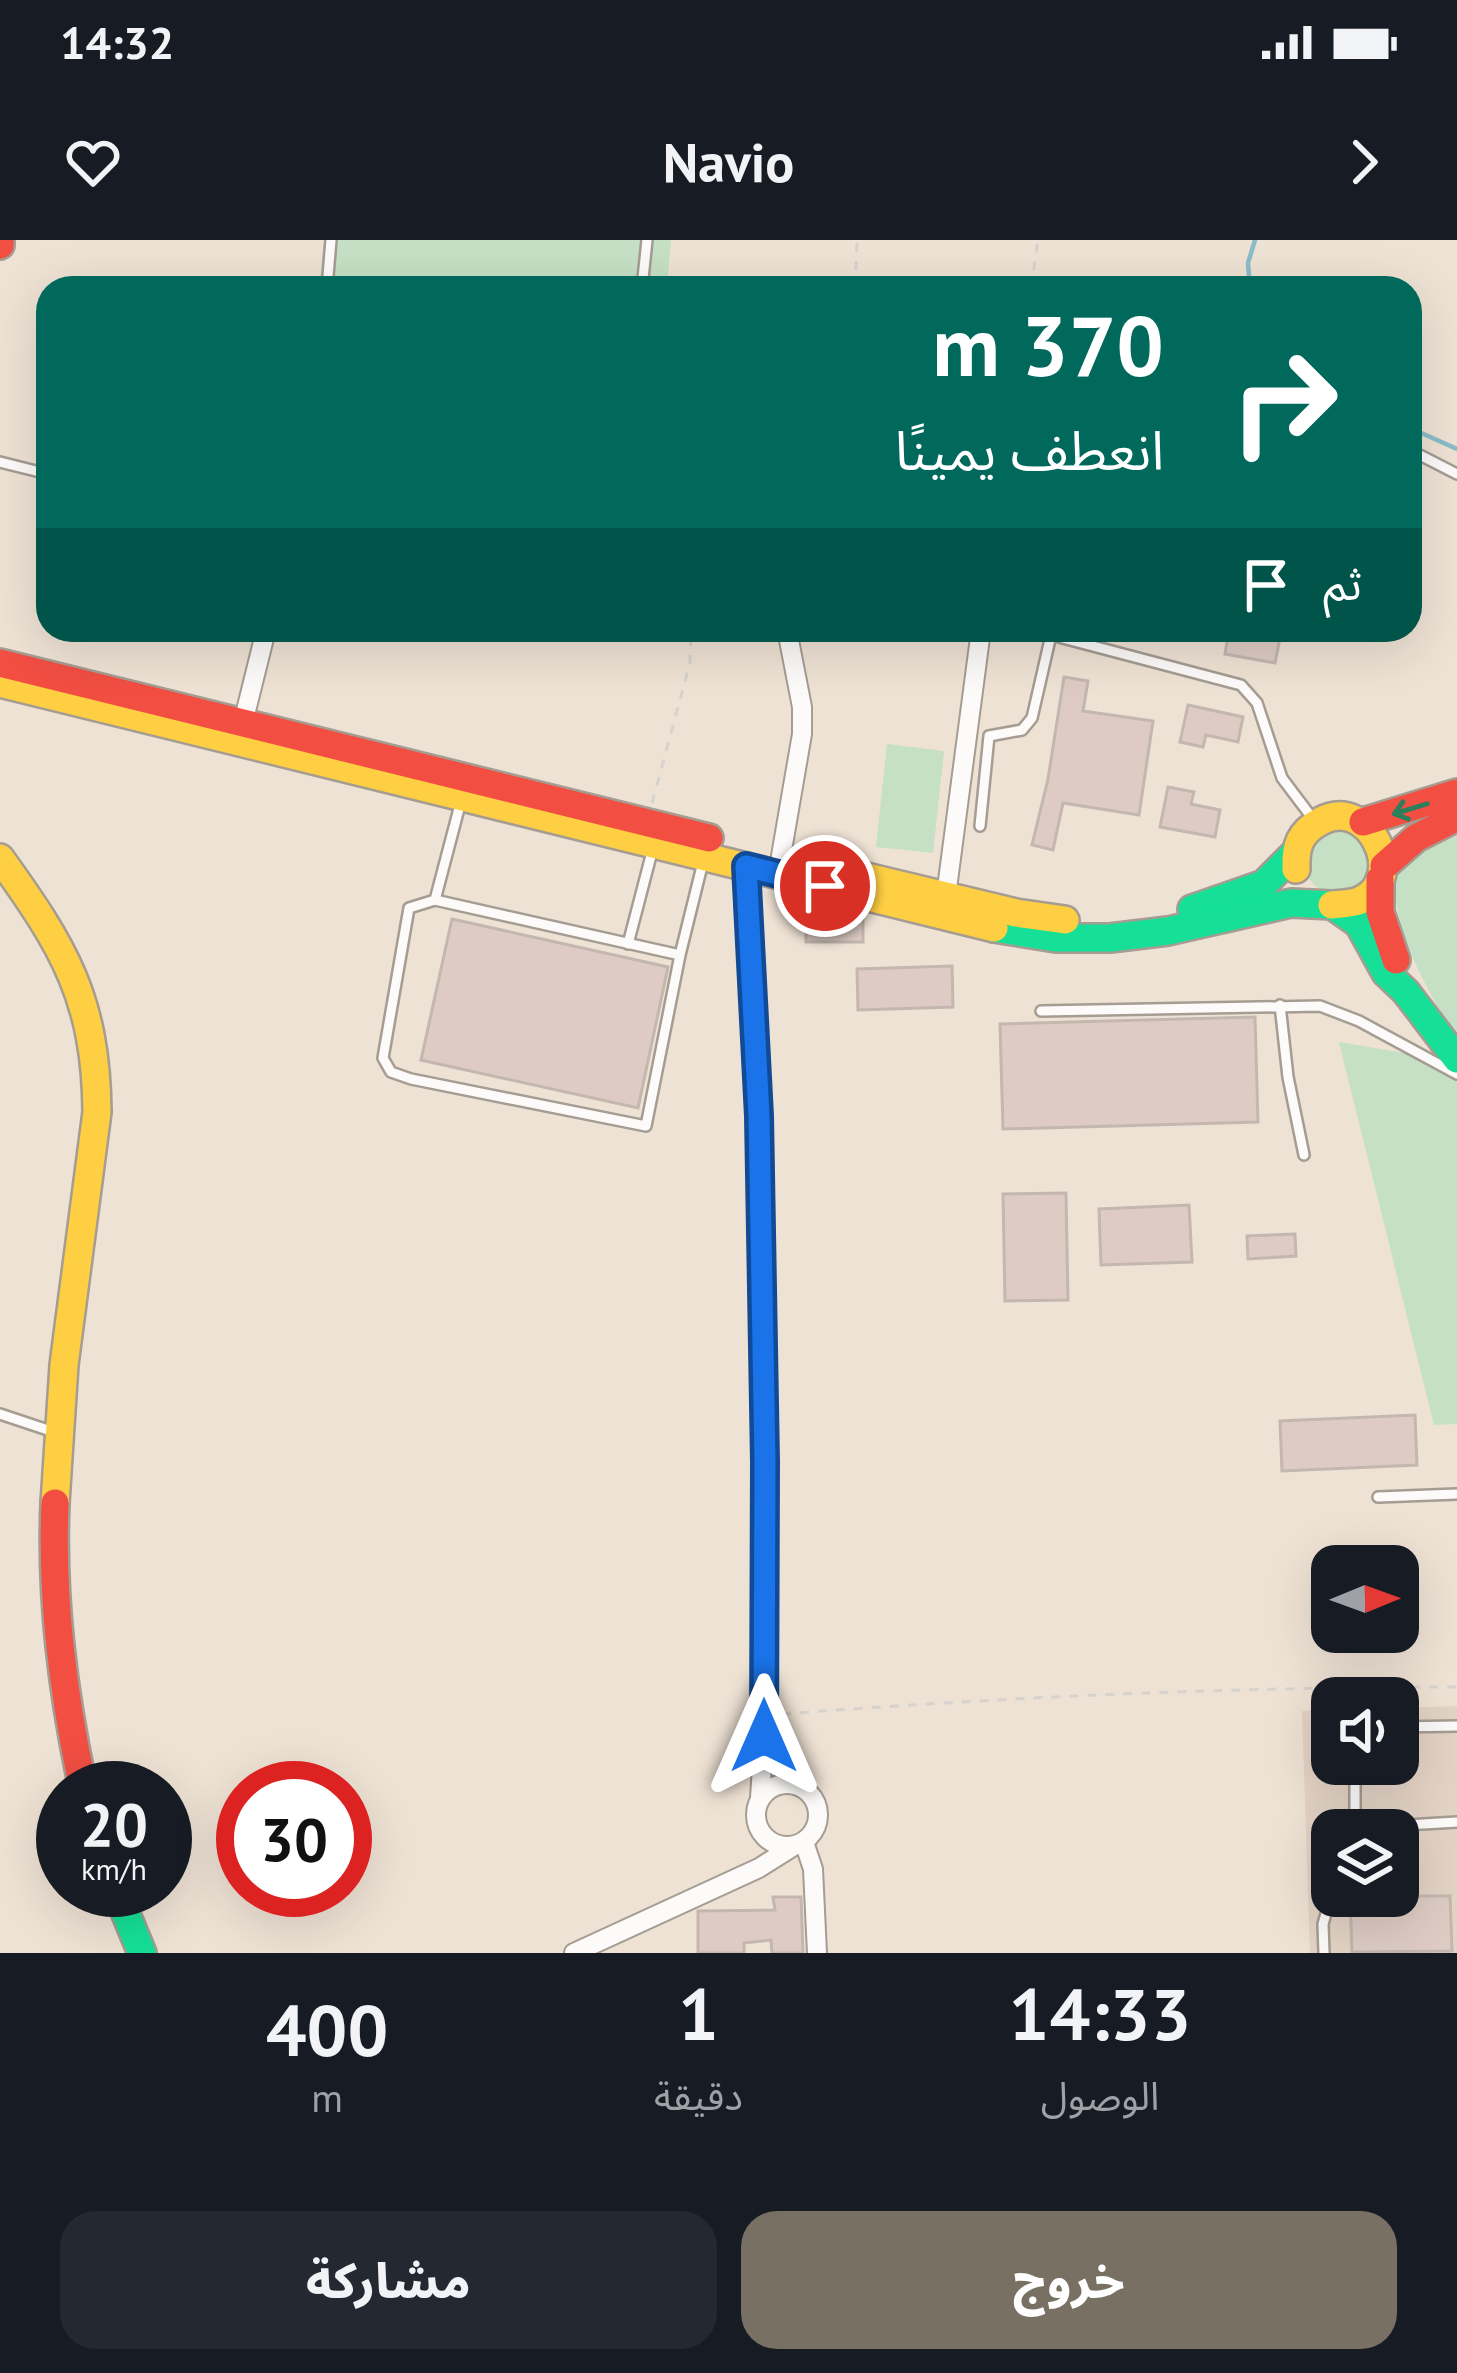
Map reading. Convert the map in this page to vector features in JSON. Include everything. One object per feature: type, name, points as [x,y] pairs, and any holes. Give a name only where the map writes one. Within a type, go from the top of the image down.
[{"type":"street","points":[[241,732],[263,642]]},
{"type":"street","points":[[782,856],[802,734],[802,707],[789,642]]},
{"type":"street","points":[[946,896],[979,642]]},
{"type":"street","points":[[0,663],[241,732],[653,830],[746,866],[981,926],[1056,938],[1139,935],[1292,903],[1355,902],[1416,838],[1457,817]]},
{"type":"street","points":[[0,682],[241,732]]},
{"type":"street","points":[[1363,822],[1457,794]]},
{"type":"street","points":[[706,847],[782,856],[1065,920],[1143,919],[1196,909],[1265,884],[1282,872],[1316,822],[1339,815],[1363,822],[1379,840],[1384,928],[1406,992]]},
{"type":"street","points":[[1295,853],[1298,878],[1313,897],[1359,925],[1386,973],[1457,1059]]},
{"type":"street","points":[[0,858],[61,943],[94,1040],[98,1073],[59,1433],[56,1611],[76,1761]]},
{"type":"street","points":[[746,866],[759,1116],[765,1462],[768,1791],[756,1818],[763,1848],[758,1868]]},
{"type":"street","points":[[574,1953],[758,1868],[799,1844],[817,1826],[813,1796],[796,1784],[768,1791]]},
{"type":"street","points":[[759,1828],[773,1843],[799,1844]]},
{"type":"street","points":[[799,1844],[813,1869],[817,1953]]},
{"type":"street","points":[[127,1917],[142,1953]]},
{"type":"lane","points":[[328,276],[331,240]]},
{"type":"lane","points":[[643,276],[647,240]]},
{"type":"lane","points":[[1422,456],[1457,474]]},
{"type":"lane","points":[[0,462],[36,471]]},
{"type":"lane","points":[[980,826],[989,736],[1022,730],[1032,718],[1049,642]]},
{"type":"lane","points":[[1078,642],[1241,685],[1257,703],[1282,778],[1316,822]]},
{"type":"lane","points":[[435,900],[464,787]]},
{"type":"lane","points":[[628,944],[653,830]]},
{"type":"lane","points":[[680,955],[435,900],[409,908],[382,1058],[392,1072],[411,1079],[646,1126],[706,847]]},
{"type":"lane","points":[[1280,1005],[1304,1155]]},
{"type":"lane","points":[[1041,1011],[1320,1006],[1359,1021],[1457,1074]]},
{"type":"lane","points":[[0,1414],[59,1433]]},
{"type":"lane","points":[[1378,1497],[1457,1494]]},
{"type":"lane","points":[[1419,1727],[1457,1726]]},
{"type":"lane","points":[[1419,1825],[1457,1822]]},
{"type":"lane","points":[[1324,1953],[1325,1917]]},
{"type":"path","points":[[856,276],[857,240]]},
{"type":"path","points":[[1033,276],[1039,240]]},
{"type":"path","points":[[653,830],[691,642]]},
{"type":"path","points":[[764,1725],[1026,1697],[1457,1687]]},
{"type":"shaded area","points":[[1457,1706],[1457,1953],[1310,1953],[1302,1711],[1311,1711],[1311,1785],[1419,1785],[1419,1707]]},
{"type":"green space","points":[[324,240],[671,240],[668,276],[320,276]]},
{"type":"green space","points":[[887,744],[944,751],[933,853],[876,847]]},
{"type":"green space","points":[[1337,828],[1361,837],[1370,861],[1361,885],[1337,894],[1313,885],[1304,861],[1313,837]]},
{"type":"green space","points":[[1457,836],[1457,1043],[1407,942],[1395,877],[1415,856]]},
{"type":"green space","points":[[1339,1042],[1457,1066],[1457,1424],[1434,1425]]},
{"type":"building","points":[[1227,642],[1279,642],[1275,663],[1225,654]]},
{"type":"building","points":[[1064,677],[1088,681],[1083,711],[1153,721],[1139,815],[1063,803],[1053,850],[1032,845]]},
{"type":"building","points":[[1188,705],[1243,717],[1238,742],[1206,735],[1203,747],[1180,742]]},
{"type":"building","points":[[1168,787],[1194,792],[1191,804],[1220,810],[1215,837],[1160,827]]},
{"type":"building","points":[[806,917],[863,917],[863,942],[806,942]]},
{"type":"building","points":[[452,919],[668,967],[638,1108],[421,1060]]},
{"type":"building","points":[[952,966],[953,1007],[858,1010],[857,969]]},
{"type":"building","points":[[1255,1017],[1258,1122],[1003,1129],[1000,1024]]},
{"type":"building","points":[[1066,1193],[1068,1300],[1005,1301],[1003,1194]]},
{"type":"building","points":[[1189,1205],[1192,1262],[1101,1265],[1099,1209]]},
{"type":"building","points":[[1295,1234],[1296,1256],[1248,1259],[1247,1236]]},
{"type":"building","points":[[1415,1415],[1417,1465],[1282,1471],[1280,1421]]},
{"type":"building","points":[[1419,1896],[1450,1896],[1452,1951],[1352,1952],[1351,1917],[1419,1917]]},
{"type":"building","points":[[773,1897],[801,1897],[803,1953],[772,1953],[771,1940],[744,1943],[744,1953],[698,1953],[698,1911],[775,1910]]},
{"type":"waterway","points":[[1249,276],[1255,240]]},
{"type":"waterway","points":[[1422,433],[1457,449]]},
{"type":"traffic: fast","points":[[1192,909],[1264,884],[1295,853]]},
{"type":"traffic: fast","points":[[994,928],[1056,938],[1110,938],[1168,931],[1291,903],[1332,905],[1359,924],[1386,973],[1457,1059]]},
{"type":"traffic: fast","points":[[127,1917],[142,1953]]},
{"type":"traffic: slow","points":[[0,683],[994,928]]},
{"type":"traffic: slow","points":[[1296,869],[1300,840],[1321,821],[1338,816],[1354,819],[1367,829],[1377,842],[1382,875],[1375,889],[1358,901],[1332,905]]},
{"type":"traffic: slow","points":[[0,858],[42,919],[72,976],[83,1005],[95,1072],[97,1112],[64,1365],[55,1503]]},
{"type":"traffic: slow","points":[[804,862],[1016,913],[1065,920]]},
{"type":"traffic: jam","points":[[0,240],[0,245]]},
{"type":"traffic: jam","points":[[0,663],[709,838]]},
{"type":"traffic: jam","points":[[1363,822],[1457,793]]},
{"type":"traffic: jam","points":[[1384,866],[1416,838],[1457,817]]},
{"type":"traffic: jam","points":[[1380,879],[1380,912],[1396,960]]},
{"type":"traffic: jam","points":[[55,1503],[60,1646],[78,1761]]},
{"type":"route","points":[[764,1736],[759,1116],[746,866],[825,886]]}]
